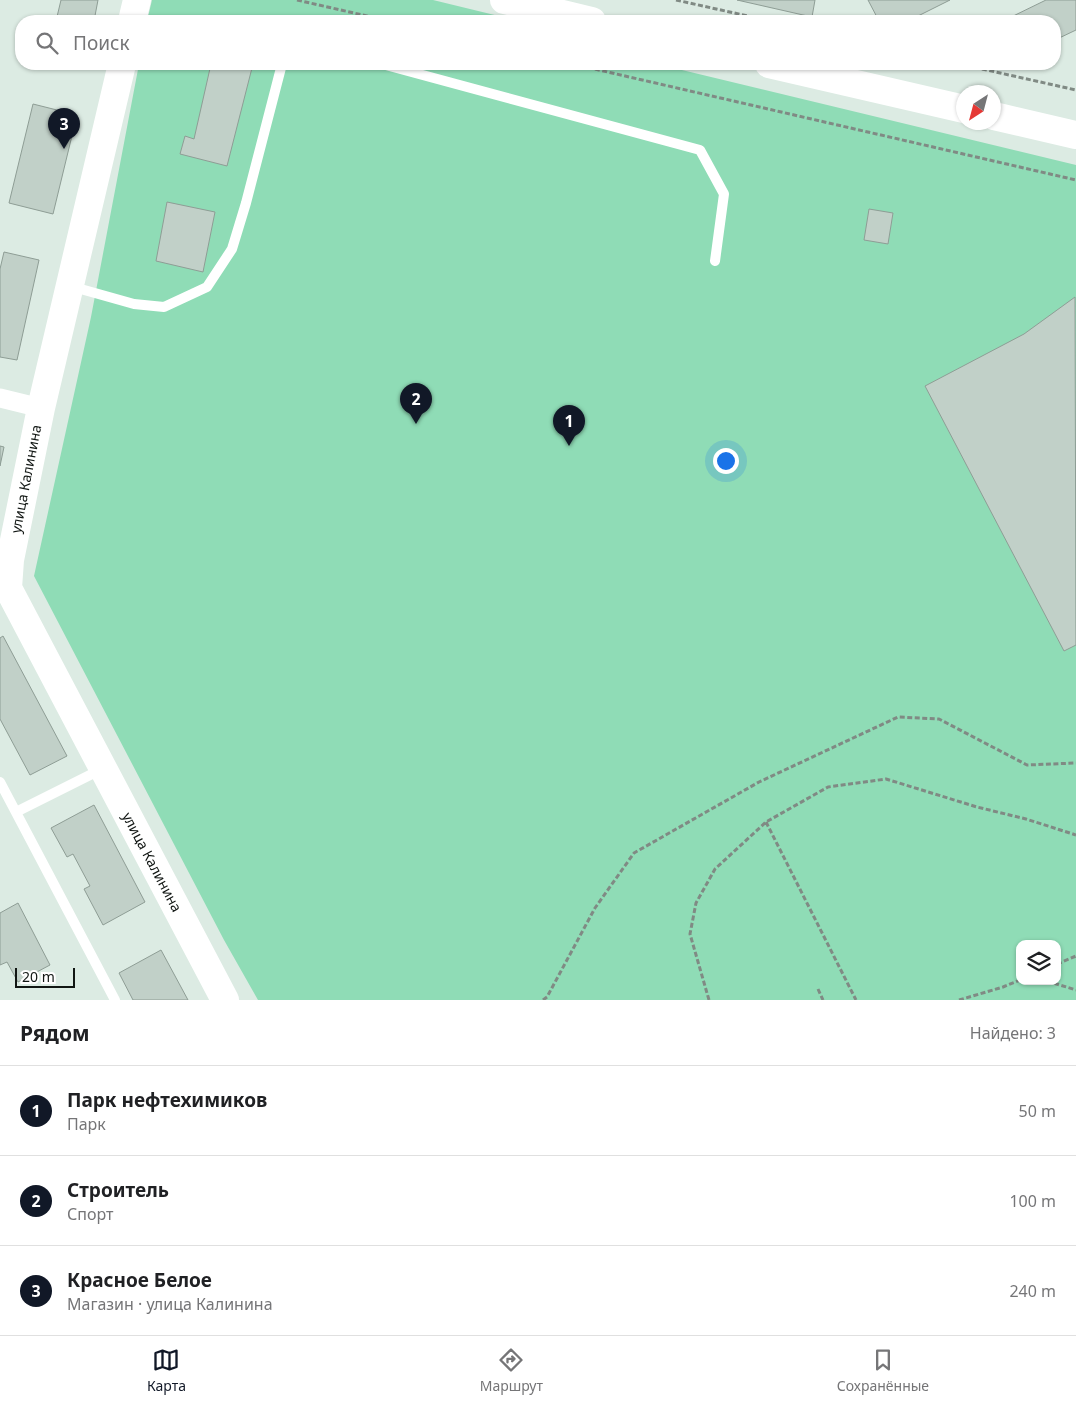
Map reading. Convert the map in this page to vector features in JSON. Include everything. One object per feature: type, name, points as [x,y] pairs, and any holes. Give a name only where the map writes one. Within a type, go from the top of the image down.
[{"type":"street","points":[[133,15],[137,0]]},
{"type":"street","points":[[504,0],[567,15]]},
{"type":"street","name":"улица Калинина","points":[[121,70],[40,408],[4,590],[103,768],[225,1000]]},
{"type":"street","points":[[795,70],[956,107]]},
{"type":"street","points":[[1001,118],[1076,135]]},
{"type":"street","points":[[0,398],[40,408]]},
{"type":"lane","points":[[69,286],[134,304],[164,307],[207,286],[232,249],[280,70]]},
{"type":"lane","points":[[404,70],[700,150],[724,194],[715,261]]},
{"type":"lane","points":[[16,812],[103,768]]},
{"type":"lane","points":[[0,782],[115,1000]]},
{"type":"path","points":[[297,0],[363,15]]},
{"type":"path","points":[[676,0],[743,15]]},
{"type":"path","points":[[599,70],[1076,180]]},
{"type":"path","points":[[987,70],[1076,90]]},
{"type":"path","points":[[543,1000],[547,997],[595,908],[634,853],[759,782],[898,718],[939,719],[1028,765],[1076,763]]},
{"type":"path","points":[[709,1000],[690,934],[696,903],[715,868],[766,822],[828,787],[886,779],[1076,835]]},
{"type":"path","points":[[766,822],[856,1000]]},
{"type":"path","points":[[1061,962],[1076,956]]},
{"type":"path","points":[[959,1000],[1016,982]]},
{"type":"path","points":[[1060,985],[1076,990]]},
{"type":"path","points":[[818,989],[824,1000]]},
{"type":"green space","points":[[152,0],[433,0],[494,15],[148,15]]},
{"type":"green space","points":[[138,70],[682,70],[1076,165],[1076,1000],[258,1000],[224,940],[34,576],[91,317]]},
{"type":"building","points":[[61,0],[98,0],[95,15],[57,15]]},
{"type":"building","points":[[737,0],[815,0],[812,15],[803,15]]},
{"type":"building","points":[[868,0],[950,0],[920,15],[876,15]]},
{"type":"building","points":[[1046,0],[1076,0],[1076,30],[1061,37],[1061,15],[1015,15]]},
{"type":"building","points":[[210,70],[251,70],[227,166],[180,154],[185,136],[194,139]]},
{"type":"building","points":[[33,104],[77,115],[53,214],[9,203]]},
{"type":"building","points":[[167,202],[215,212],[203,272],[156,261]]},
{"type":"building","points":[[869,209],[893,213],[888,244],[864,240]]},
{"type":"building","points":[[4,252],[39,260],[17,360],[0,357],[0,269]]},
{"type":"building","points":[[1075,297],[1076,645],[1064,651],[925,386],[1024,334]]},
{"type":"building","points":[[0,446],[4,447],[0,466]]},
{"type":"building","points":[[3,636],[67,756],[30,775],[0,719],[0,638]]},
{"type":"building","points":[[94,805],[145,902],[103,925],[84,889],[90,886],[73,854],[67,857],[51,828]]},
{"type":"building","points":[[18,903],[50,965],[18,982],[7,962],[0,965],[0,913]]},
{"type":"building","points":[[161,950],[188,1000],[133,1000],[119,973]]},
{"type":"place","name":"Красное Белое","points":[[64,149]]},
{"type":"place","name":"Строитель","points":[[416,424]]},
{"type":"place","name":"Парк нефтехимиков","points":[[569,446]]}]
